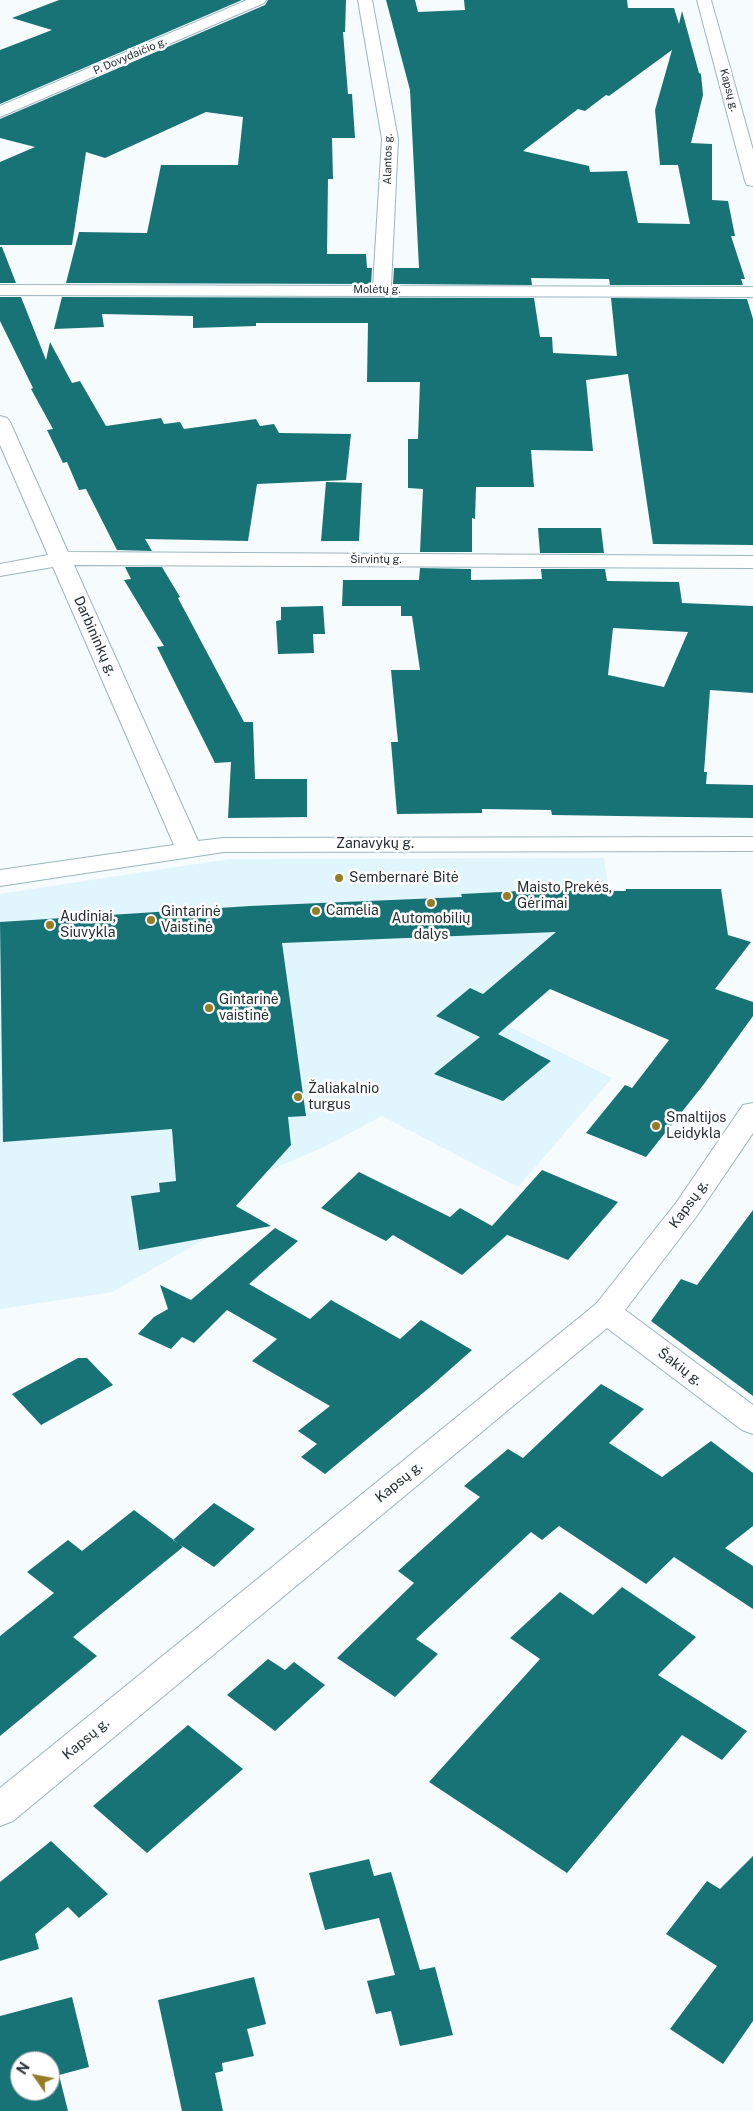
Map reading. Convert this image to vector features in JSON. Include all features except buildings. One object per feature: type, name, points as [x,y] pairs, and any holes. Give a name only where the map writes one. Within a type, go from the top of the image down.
[{"type":"street","name":"P. Dovydaičio g.","points":[[0,112],[259,0]]},
{"type":"street","name":"Alantos g.","points":[[365,0],[390,138],[382,290]]},
{"type":"street","name":"Kapsų g.","points":[[704,0],[753,181]]},
{"type":"street","name":"Molėtų g.","points":[[0,290],[753,292]]},
{"type":"street","name":"Darbininkų g.","points":[[0,422],[190,850]]},
{"type":"street","name":"Širvintų g.","points":[[0,570],[60,559],[753,562]]},
{"type":"street","name":"Zanavykų g.","points":[[0,878],[224,844],[753,844]]},
{"type":"street","name":"Kapsų g.","points":[[0,1810],[607,1312],[686,1210],[753,1112]]},
{"type":"street","name":"Šakių g.","points":[[607,1312],[753,1422]]},
{"type":"shaded area","name":"Žaliakalnio turgus","points":[[604,858],[613,918],[588,957],[508,1026],[612,1078],[518,1187],[382,1116],[324,1147],[268,1171],[207,1238],[112,1292],[0,1309],[0,894],[229,859]]},
{"type":"place","name":"Sembernarė Bitė","points":[[339,878]]},
{"type":"place","name":"Maisto Prekės, Gėrimai","points":[[507,896]]},
{"type":"place","name":"Automobilių dalys","points":[[431,903]]},
{"type":"place","name":"Camelia","points":[[316,911]]},
{"type":"place","name":"Gintarinė Vaistinė","points":[[151,920]]},
{"type":"place","name":"Audiniai, Siuvykla","points":[[50,925]]},
{"type":"place","name":"Gintarinė vaistinė","points":[[209,1008]]},
{"type":"place","name":"Žaliakalnio turgus","points":[[298,1097]]},
{"type":"place","name":"Smaltijos Leidykla","points":[[656,1126]]}]
